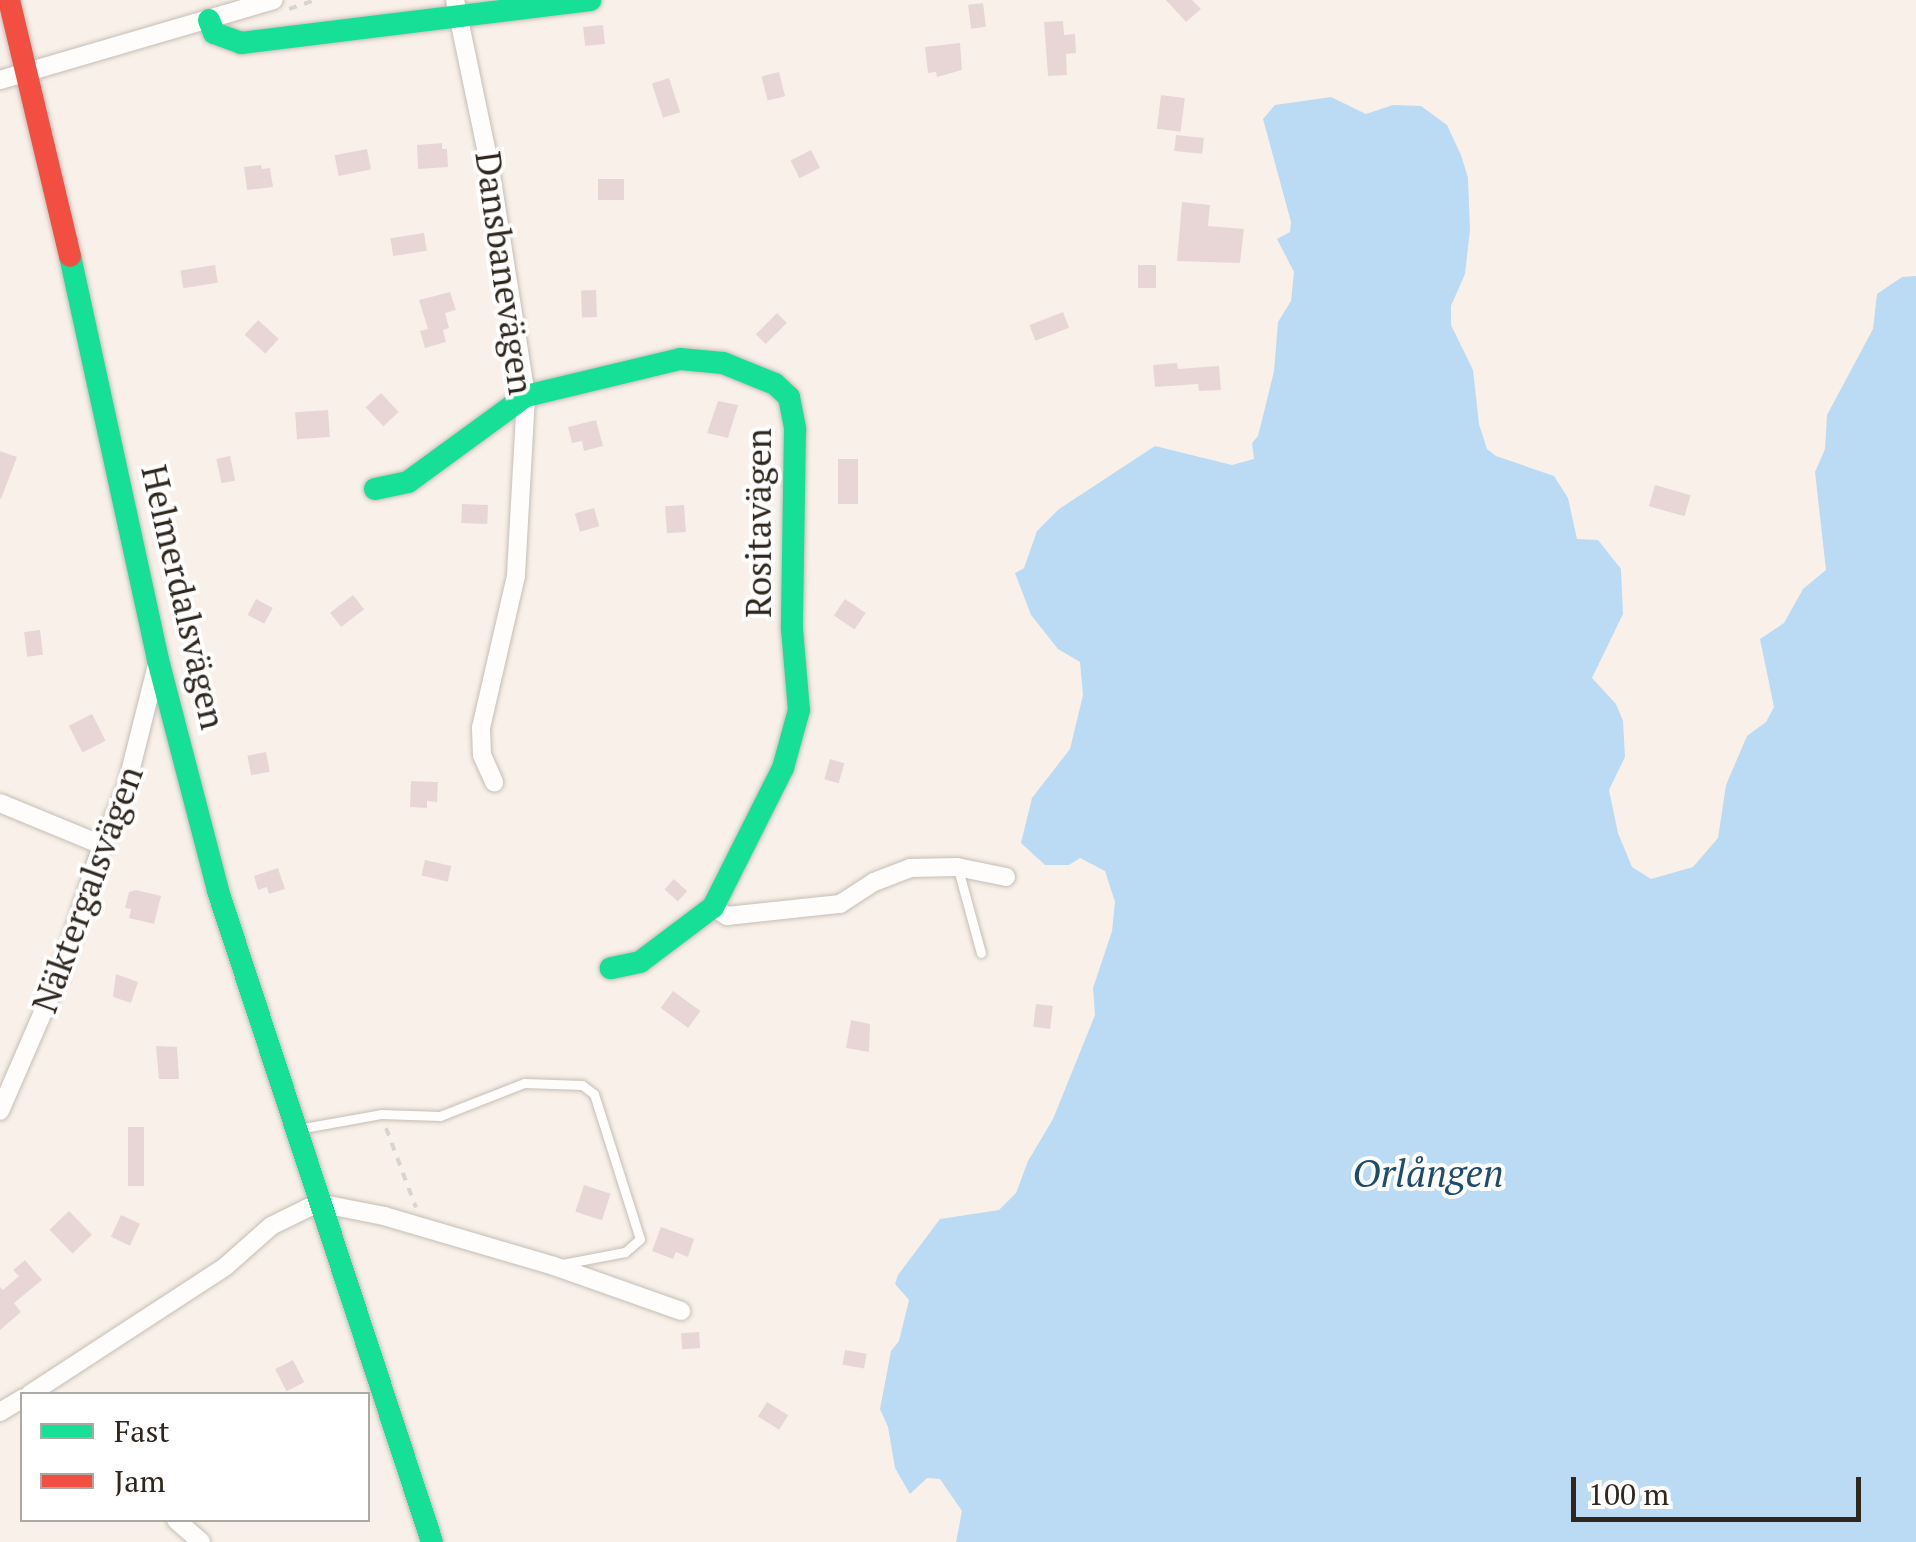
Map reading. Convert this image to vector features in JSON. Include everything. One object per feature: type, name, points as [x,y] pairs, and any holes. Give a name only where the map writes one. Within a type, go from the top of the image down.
[{"type":"street","name":"Helmerdalsvägen","points":[[10,0],[96,366],[158,660],[218,891],[432,1542]]},
{"type":"street","points":[[0,80],[274,0]]},
{"type":"street","points":[[209,20],[214,33],[241,42],[458,9],[590,0]]},
{"type":"street","name":"Dansbanevägen","points":[[458,9],[503,240],[526,396],[516,576],[481,728],[482,755],[494,782]]},
{"type":"street","name":"Rositavägen","points":[[374,488],[408,482],[526,396],[701,358],[776,384],[789,398],[795,429],[792,629],[799,710],[782,768],[713,908],[640,962],[611,968]]},
{"type":"street","name":"Näktergalsvägen","points":[[0,1112],[61,971],[102,845],[126,788],[158,660]]},
{"type":"street","points":[[0,803],[102,845]]},
{"type":"street","points":[[713,908],[727,916],[840,904],[874,882],[910,868],[957,867],[1006,877]]},
{"type":"street","points":[[37,1392],[226,1266],[271,1226],[318,1202],[554,1266],[681,1311]]},
{"type":"street","points":[[178,1522],[201,1542]]},
{"type":"lane","points":[[957,867],[981,953]]},
{"type":"lane","points":[[295,1129],[381,1114],[440,1116],[524,1084],[582,1085],[594,1094],[640,1239],[625,1252],[554,1266]]},
{"type":"path","points":[[381,1114],[424,1228]]},
{"type":"water","name":"Orlången","points":[[1331,97],[1366,114],[1393,105],[1421,106],[1447,125],[1461,155],[1468,178],[1470,230],[1465,274],[1451,306],[1451,325],[1473,370],[1479,424],[1487,449],[1496,456],[1554,476],[1568,498],[1577,539],[1598,540],[1621,569],[1623,614],[1592,678],[1616,704],[1623,721],[1625,757],[1609,790],[1618,833],[1632,867],[1651,879],[1693,867],[1718,838],[1726,785],[1747,736],[1766,722],[1774,707],[1760,639],[1784,623],[1803,589],[1826,570],[1815,472],[1825,449],[1827,415],[1873,329],[1877,294],[1902,277],[1916,276],[1916,1542],[956,1542],[962,1511],[940,1479],[927,1478],[910,1494],[895,1468],[888,1427],[880,1409],[891,1351],[899,1341],[909,1300],[895,1284],[898,1275],[940,1219],[999,1210],[1016,1193],[1028,1161],[1053,1119],[1095,1015],[1093,988],[1112,931],[1115,902],[1105,871],[1080,858],[1069,865],[1045,865],[1021,843],[1032,798],[1070,749],[1083,695],[1080,662],[1058,649],[1031,615],[1015,573],[1024,568],[1037,531],[1059,509],[1155,446],[1232,465],[1254,459],[1252,443],[1258,436],[1274,371],[1278,322],[1291,301],[1294,272],[1277,239],[1290,232],[1291,222],[1263,119],[1275,105]]},
{"type":"building","points":[[1166,0],[1192,0],[1201,9],[1186,22]]},
{"type":"building","points":[[983,3],[986,27],[971,29],[968,5]]},
{"type":"building","points":[[1063,21],[1064,35],[1075,34],[1076,53],[1066,54],[1067,75],[1048,76],[1044,22]]},
{"type":"building","points":[[603,25],[605,44],[585,46],[583,27]]},
{"type":"building","points":[[960,43],[962,70],[937,77],[936,72],[928,73],[925,47]]},
{"type":"building","points":[[779,72],[785,96],[768,101],[762,76]]},
{"type":"building","points":[[669,78],[680,112],[663,118],[652,84]]},
{"type":"building","points":[[1161,95],[1185,98],[1181,132],[1157,129]]},
{"type":"building","points":[[1176,135],[1204,138],[1202,154],[1174,151]]},
{"type":"building","points":[[442,143],[442,149],[447,149],[448,167],[418,169],[417,145]]},
{"type":"building","points":[[367,149],[371,170],[339,176],[335,155]]},
{"type":"building","points":[[811,150],[820,168],[800,178],[791,160]]},
{"type":"building","points":[[261,165],[262,169],[270,168],[273,187],[247,190],[244,167]]},
{"type":"building","points":[[598,179],[624,179],[624,200],[598,200]]},
{"type":"building","points":[[1182,202],[1210,205],[1208,226],[1244,229],[1240,263],[1177,261]]},
{"type":"building","points":[[424,233],[427,251],[393,256],[390,238]]},
{"type":"building","points":[[215,265],[218,283],[183,288],[180,270]]},
{"type":"building","points":[[1138,265],[1156,265],[1156,288],[1138,288]]},
{"type":"building","points":[[596,290],[597,317],[582,318],[581,291]]},
{"type":"building","points":[[450,292],[456,310],[445,313],[449,328],[443,330],[446,342],[425,348],[420,331],[428,329],[419,300]]},
{"type":"building","points":[[1063,312],[1069,328],[1035,341],[1029,325]]},
{"type":"building","points":[[777,313],[787,323],[766,344],[756,334]]},
{"type":"building","points":[[258,320],[279,339],[265,354],[245,335]]},
{"type":"building","points":[[1177,363],[1178,369],[1219,366],[1221,390],[1199,391],[1198,384],[1155,387],[1153,365]]},
{"type":"building","points":[[381,393],[399,412],[383,426],[366,407]]},
{"type":"building","points":[[718,401],[738,405],[728,438],[707,433]]},
{"type":"building","points":[[328,410],[330,437],[297,439],[295,412]]},
{"type":"building","points":[[596,420],[603,446],[584,451],[582,441],[572,443],[568,427]]},
{"type":"building","points":[[0,451],[17,457],[1,499],[0,498]]},
{"type":"building","points":[[230,456],[235,480],[222,483],[216,459]]},
{"type":"building","points":[[838,459],[858,459],[858,504],[838,504]]},
{"type":"building","points":[[1655,485],[1691,495],[1685,516],[1649,506]]},
{"type":"building","points":[[462,504],[488,505],[487,524],[461,523]]},
{"type":"building","points":[[684,505],[686,532],[667,533],[665,506]]},
{"type":"building","points":[[594,508],[599,526],[580,532],[575,514]]},
{"type":"building","points":[[353,595],[364,609],[341,627],[330,613]]},
{"type":"building","points":[[256,599],[273,608],[264,624],[248,615]]},
{"type":"building","points":[[845,599],[866,613],[855,630],[834,616]]},
{"type":"building","points":[[40,630],[43,655],[27,657],[24,632]]},
{"type":"building","points":[[92,714],[106,741],[82,753],[69,726]]},
{"type":"building","points":[[266,752],[270,772],[251,775],[247,756]]},
{"type":"building","points":[[830,759],[844,763],[839,783],[824,779]]},
{"type":"building","points":[[411,781],[438,782],[437,802],[427,801],[427,808],[410,807]]},
{"type":"building","points":[[425,860],[451,866],[448,882],[421,876]]},
{"type":"building","points":[[278,868],[285,889],[269,894],[267,887],[258,890],[254,876]]},
{"type":"building","points":[[674,879],[687,891],[678,902],[664,889]]},
{"type":"building","points":[[129,892],[161,896],[154,924],[129,918],[131,909],[125,908]]},
{"type":"building","points":[[116,974],[138,982],[131,1003],[113,997]]},
{"type":"building","points":[[673,991],[701,1011],[688,1028],[661,1008]]},
{"type":"building","points":[[1036,1004],[1053,1006],[1050,1029],[1033,1027]]},
{"type":"building","points":[[851,1020],[870,1024],[869,1052],[846,1048]]},
{"type":"building","points":[[156,1046],[177,1047],[179,1079],[159,1079]]},
{"type":"building","points":[[128,1127],[144,1127],[144,1186],[128,1186]]},
{"type":"building","points":[[584,1185],[611,1194],[602,1220],[575,1212]]},
{"type":"building","points":[[69,1211],[92,1235],[73,1253],[50,1230]]},
{"type":"building","points":[[121,1215],[140,1224],[130,1246],[111,1237]]},
{"type":"building","points":[[661,1227],[694,1239],[688,1257],[676,1252],[673,1259],[652,1251]]},
{"type":"building","points":[[25,1260],[42,1280],[14,1303],[21,1312],[0,1330],[0,1287],[3,1290],[19,1276],[13,1270]]},
{"type":"building","points":[[699,1332],[700,1348],[682,1349],[681,1333]]},
{"type":"building","points":[[845,1350],[867,1354],[864,1369],[842,1365]]},
{"type":"building","points":[[293,1360],[304,1382],[287,1391],[275,1369]]},
{"type":"building","points":[[767,1402],[788,1415],[779,1430],[758,1416]]},
{"type":"traffic: fast","points":[[209,20],[214,33],[241,43],[590,0]]},
{"type":"traffic: fast","points":[[70,256],[158,660],[218,891],[432,1542]]},
{"type":"traffic: fast","points":[[375,489],[408,482],[526,396],[680,359],[723,363],[775,384],[789,397],[795,429],[792,629],[799,710],[783,768],[713,907],[640,962],[611,968]]},
{"type":"traffic: jam","points":[[9,0],[70,256]]}]
